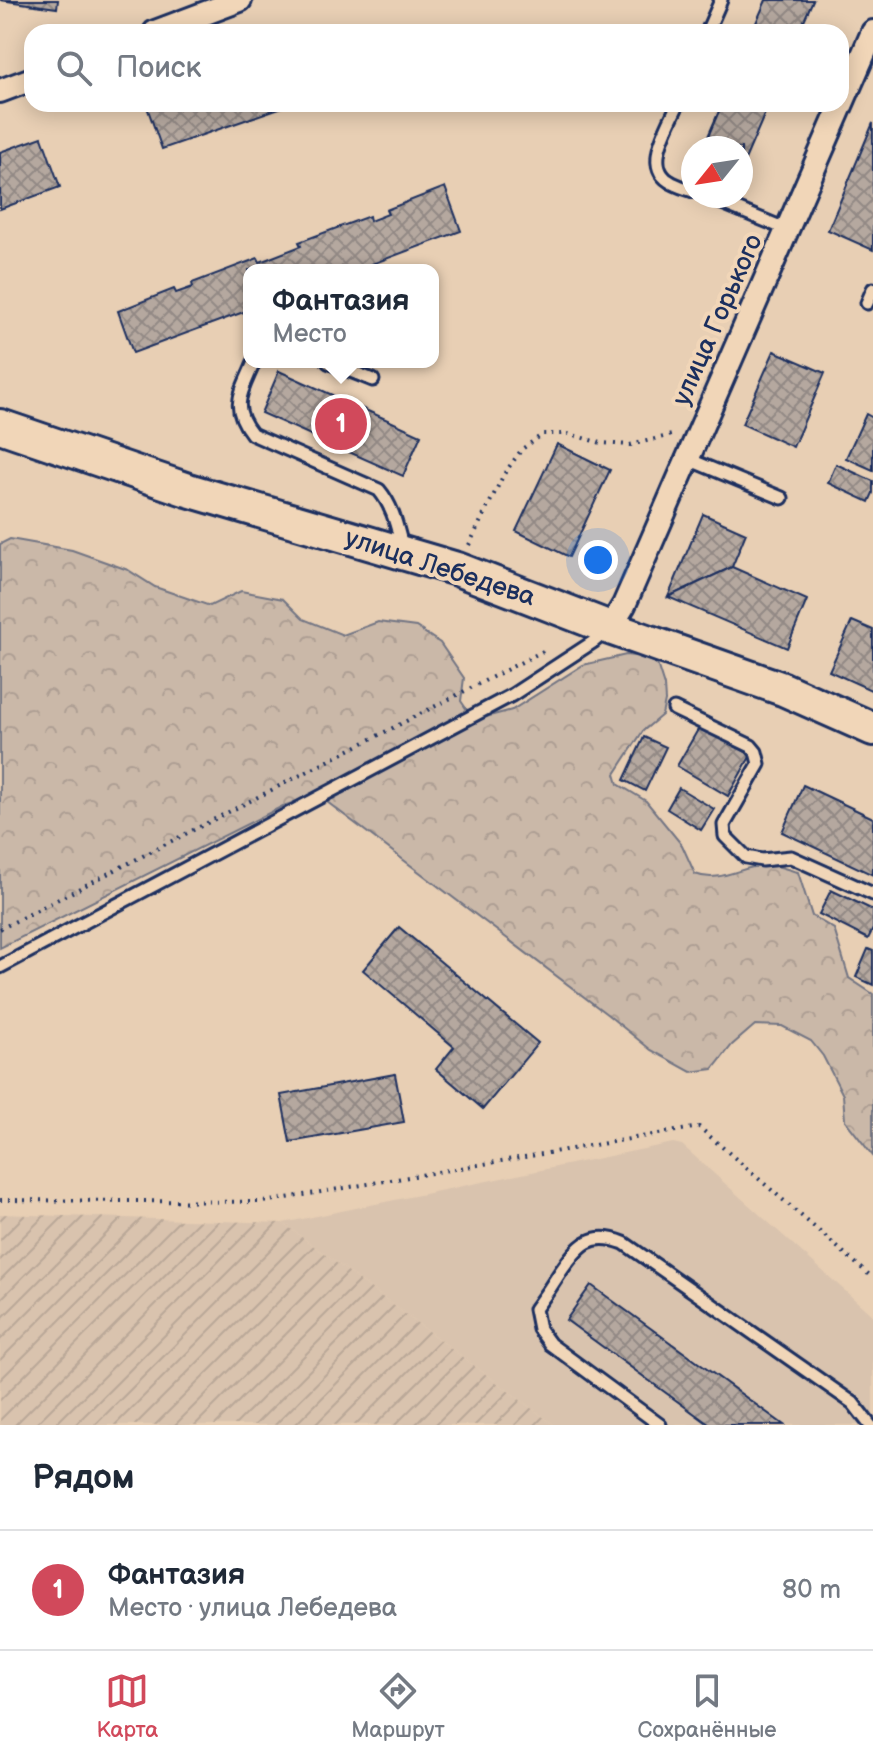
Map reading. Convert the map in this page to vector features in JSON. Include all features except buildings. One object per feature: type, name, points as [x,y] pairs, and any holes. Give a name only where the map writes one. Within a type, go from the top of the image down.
[{"type":"street","points":[[176,24],[240,0]]},
{"type":"street","name":"улица Горького","points":[[849,93],[871,44]]},
{"type":"street","points":[[0,91],[24,82]]},
{"type":"street","name":"улица Горького","points":[[610,628],[624,605],[841,112]]},
{"type":"street","name":"улица Лебедева","points":[[0,426],[188,490],[457,569],[610,628],[783,689],[873,729]]},
{"type":"lane","points":[[710,24],[721,0]]},
{"type":"lane","points":[[675,112],[656,156],[661,174],[681,186]]},
{"type":"lane","points":[[734,208],[788,230]]},
{"type":"lane","points":[[867,303],[873,289]]},
{"type":"lane","points":[[252,368],[238,403],[241,421],[252,434],[379,490],[389,502],[403,552]]},
{"type":"lane","points":[[343,368],[373,380]]},
{"type":"lane","points":[[688,459],[782,498]]},
{"type":"lane","points":[[0,967],[512,695],[610,628]]},
{"type":"lane","points":[[674,709],[751,746],[756,752],[759,764],[724,825],[725,836],[733,845],[746,857],[762,860],[791,857],[873,894]]},
{"type":"lane","points":[[660,1425],[550,1344],[539,1329],[535,1309],[577,1248],[593,1240],[609,1237],[624,1243],[853,1403],[870,1425]]},
{"type":"path","points":[[457,569],[504,474],[522,449],[543,434],[569,434],[601,443],[630,445],[657,440],[702,425]]},
{"type":"path","points":[[0,929],[554,644]]},
{"type":"path","points":[[0,1200],[263,1202],[699,1127],[873,1278]]},
{"type":"shaded area","points":[[673,1143],[682,1145],[873,1316],[873,1425],[554,1425],[283,1223]]},
{"type":"shaded area","points":[[0,1214],[283,1223],[554,1425],[0,1425]]},
{"type":"green space","points":[[10,539],[72,550],[128,570],[155,587],[210,606],[241,591],[283,599],[303,619],[343,635],[378,622],[416,627],[440,643],[464,678],[461,701],[474,720],[512,710],[583,665],[626,655],[642,657],[657,664],[664,686],[662,715],[643,731],[615,774],[618,784],[646,801],[682,845],[695,874],[722,876],[766,865],[798,872],[812,916],[834,929],[849,978],[873,994],[873,1156],[845,1120],[843,1095],[823,1056],[811,1041],[782,1026],[755,1025],[732,1045],[713,1069],[691,1072],[651,1050],[327,802],[305,799],[283,806],[0,948],[0,544]]},
{"type":"place","name":"Фантазия","points":[[341,424]]}]
